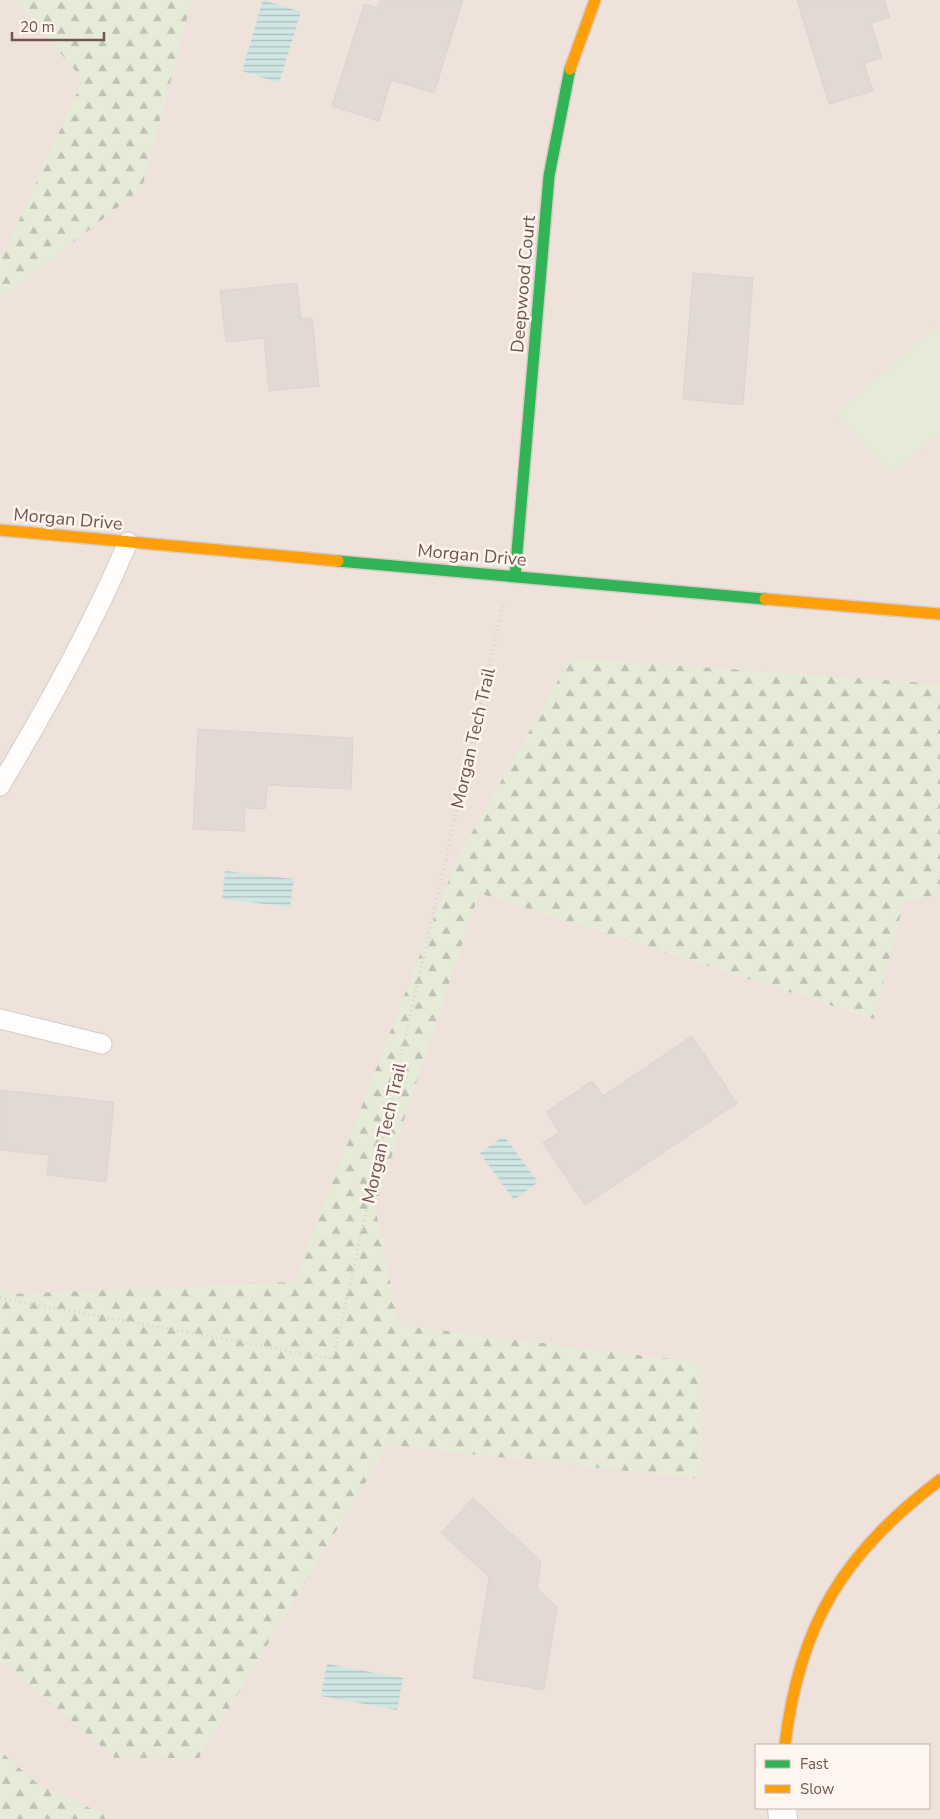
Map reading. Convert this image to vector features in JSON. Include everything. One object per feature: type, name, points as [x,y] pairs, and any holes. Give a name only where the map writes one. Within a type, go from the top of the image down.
[{"type":"street","name":"Deepwood Court","points":[[512,576],[549,176],[571,63],[595,0]]},
{"type":"street","name":"Morgan Drive","points":[[0,530],[604,586],[940,614]]},
{"type":"street","points":[[785,1744],[794,1686],[808,1645],[840,1581],[872,1537],[907,1505],[940,1480]]},
{"type":"lane","points":[[0,786],[54,694],[108,588],[128,542]]},
{"type":"lane","points":[[0,1019],[102,1044]]},
{"type":"path","name":"Morgan Tech Trail","points":[[0,1298],[333,1360],[512,576]]},
{"type":"shaded area","points":[[0,0],[940,0],[940,1819],[0,1819]]},
{"type":"green space","points":[[16,0],[192,0],[142,188],[0,300],[0,262],[83,80]]},
{"type":"green space","points":[[937,326],[940,330],[940,432],[890,475],[837,413]]},
{"type":"green space","points":[[571,658],[940,684],[940,895],[904,901],[874,1019],[479,893],[375,1207],[399,1325],[702,1363],[702,1479],[388,1445],[199,1758],[115,1758],[0,1660],[0,1287],[11,1294],[294,1282],[457,859]]},
{"type":"green space","points":[[0,1751],[39,1785],[114,1819],[0,1819]]},
{"type":"water","points":[[263,0],[301,12],[279,83],[242,71]]},
{"type":"water","points":[[225,871],[294,879],[290,907],[222,899]]},
{"type":"water","points":[[504,1136],[538,1182],[514,1200],[480,1153]]},
{"type":"water","points":[[327,1664],[403,1678],[397,1710],[321,1696]]},
{"type":"building","points":[[381,0],[463,0],[434,93],[391,80],[379,121],[332,106],[364,4],[378,8]]},
{"type":"building","points":[[797,0],[884,0],[890,17],[871,23],[882,58],[864,63],[873,91],[829,104]]},
{"type":"building","points":[[693,273],[753,278],[743,405],[683,399]]},
{"type":"building","points":[[297,283],[301,319],[312,318],[319,386],[269,391],[264,338],[226,342],[220,291]]},
{"type":"building","points":[[198,729],[353,738],[351,789],[267,785],[265,809],[245,808],[244,831],[193,829]]},
{"type":"building","points":[[692,1036],[737,1103],[585,1205],[543,1143],[559,1132],[546,1112],[592,1081],[603,1096]]},
{"type":"building","points":[[0,1090],[114,1102],[106,1182],[47,1175],[49,1155],[0,1150]]},
{"type":"building","points":[[473,1498],[541,1561],[537,1589],[557,1607],[544,1690],[473,1678],[489,1577],[441,1533]]},
{"type":"traffic: fast","points":[[515,576],[549,176],[570,69]]},
{"type":"traffic: fast","points":[[338,561],[765,599]]},
{"type":"traffic: slow","points":[[570,69],[595,0]]},
{"type":"traffic: slow","points":[[0,530],[338,561]]},
{"type":"traffic: slow","points":[[765,599],[940,614]]},
{"type":"traffic: slow","points":[[785,1744],[792,1702],[802,1663],[815,1627],[832,1594],[852,1564],[877,1535],[906,1507],[940,1480]]}]
